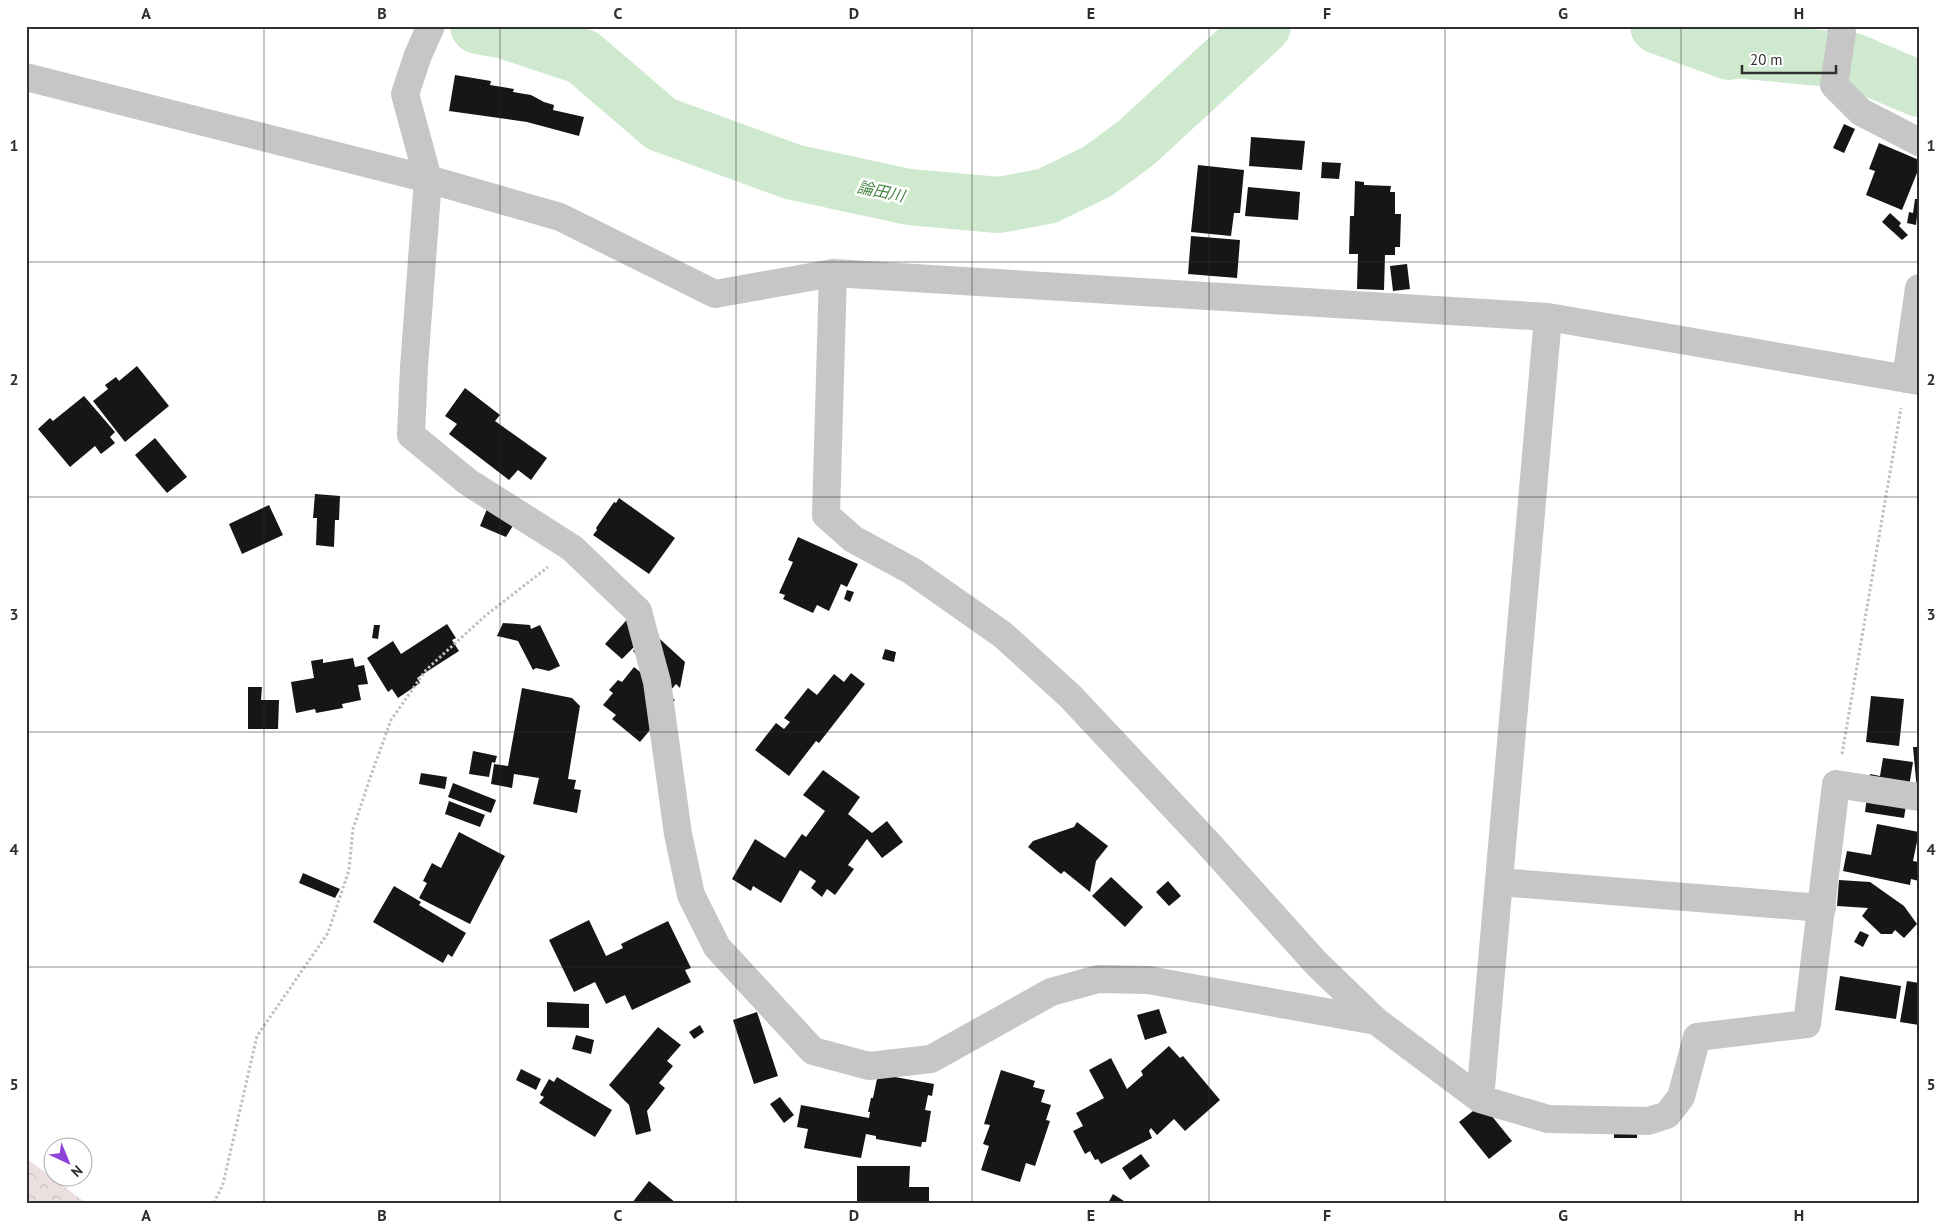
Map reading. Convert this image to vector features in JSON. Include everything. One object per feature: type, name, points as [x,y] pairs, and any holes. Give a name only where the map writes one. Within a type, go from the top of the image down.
[{"type":"street","points":[[431,26],[418,55],[406,94],[428,180],[414,367],[411,435],[468,482],[572,548],[638,612],[657,682],[678,834],[691,895],[717,947],[813,1051],[869,1066],[931,1059],[1051,992],[1098,979],[1148,980],[1376,1021]]},
{"type":"street","points":[[1841,30],[1834,85],[1861,112],[1919,142]]},
{"type":"street","points":[[26,77],[428,180],[560,217],[715,294],[833,273],[1548,317],[1912,380],[1919,288]]},
{"type":"street","points":[[833,273],[826,515],[853,539],[912,571],[1003,635],[1070,696],[1207,842],[1316,964],[1376,1021],[1480,1100],[1548,1120],[1648,1121],[1667,1115],[1681,1097],[1697,1037],[1808,1024],[1836,784],[1919,797]]},
{"type":"street","points":[[1480,1100],[1548,317]]},
{"type":"street","points":[[1500,882],[1822,908]]},
{"type":"path","points":[[1836,784],[1912,380]]},
{"type":"path","points":[[214,1203],[224,1184],[257,1036],[328,933],[349,870],[353,829],[392,720],[426,670],[485,616],[572,548]]},
{"type":"green space","points":[[26,1158],[42,1170],[42,1186],[63,1186],[86,1203],[26,1203]]},
{"type":"building","points":[[455,75],[491,81],[490,85],[514,89],[513,92],[531,95],[554,105],[553,110],[584,117],[579,136],[527,122],[449,111]]},
{"type":"building","points":[[1844,124],[1855,129],[1844,153],[1833,148]]},
{"type":"building","points":[[1251,137],[1305,141],[1302,170],[1249,166]]},
{"type":"building","points":[[1879,143],[1919,160],[1919,168],[1902,210],[1866,195],[1875,171],[1869,169]]},
{"type":"building","points":[[1322,162],[1341,163],[1339,179],[1321,178]]},
{"type":"building","points":[[1198,165],[1244,170],[1240,213],[1234,213],[1231,236],[1191,232]]},
{"type":"building","points":[[1355,181],[1364,182],[1364,185],[1391,186],[1390,192],[1395,192],[1395,214],[1401,214],[1400,247],[1395,247],[1395,255],[1385,255],[1384,290],[1357,289],[1358,254],[1349,254],[1350,216],[1354,216]]},
{"type":"building","points":[[1248,187],[1300,192],[1298,220],[1245,216]]},
{"type":"building","points":[[1915,199],[1919,199],[1916,225],[1907,223],[1909,212],[1913,213]]},
{"type":"building","points":[[1890,213],[1901,223],[1899,226],[1908,235],[1902,240],[1882,222]]},
{"type":"building","points":[[1191,236],[1240,240],[1237,278],[1188,274]]},
{"type":"building","points":[[1407,264],[1410,289],[1393,291],[1390,266]]},
{"type":"building","points":[[137,366],[169,406],[125,442],[93,401],[108,389],[105,385],[116,377],[119,381]]},
{"type":"building","points":[[465,388],[500,415],[495,421],[547,458],[531,480],[518,470],[509,480],[449,434],[457,424],[445,416]]},
{"type":"building","points":[[84,396],[115,432],[110,437],[115,443],[101,454],[95,446],[70,467],[38,429],[50,418],[53,421]]},
{"type":"building","points":[[155,438],[187,477],[167,493],[135,455]]},
{"type":"building","points":[[315,494],[340,496],[339,520],[335,520],[334,547],[316,545],[317,518],[313,518]]},
{"type":"building","points":[[619,498],[675,538],[649,574],[593,535],[614,502],[616,503]]},
{"type":"building","points":[[489,504],[517,519],[506,537],[480,526]]},
{"type":"building","points":[[269,505],[283,535],[242,554],[229,524]]},
{"type":"building","points":[[798,537],[858,564],[847,587],[841,584],[829,611],[817,605],[813,613],[783,599],[785,595],[779,593],[793,562],[788,560]]},
{"type":"building","points":[[847,590],[854,592],[850,602],[844,599]]},
{"type":"building","points":[[632,614],[638,643],[622,659],[605,644]]},
{"type":"building","points":[[503,623],[530,625],[531,629],[540,625],[560,666],[549,671],[536,668],[533,670],[518,641],[497,636]]},
{"type":"building","points":[[447,624],[456,638],[452,640],[459,651],[417,678],[420,683],[398,698],[392,689],[388,692],[367,658],[393,641],[401,654]]},
{"type":"building","points":[[374,625],[380,625],[378,639],[372,638]]},
{"type":"building","points":[[650,630],[685,662],[680,688],[676,684],[670,691],[633,651]]},
{"type":"building","points":[[885,649],[896,652],[894,662],[882,659]]},
{"type":"building","points":[[353,658],[355,667],[364,665],[368,684],[358,685],[361,700],[342,704],[343,708],[316,713],[315,709],[296,713],[291,682],[314,678],[311,661],[323,659],[323,663]]},
{"type":"building","points":[[634,667],[675,700],[640,742],[612,719],[616,715],[603,705],[613,693],[609,690],[618,680],[622,682]]},
{"type":"building","points":[[851,673],[865,684],[819,743],[816,741],[789,776],[755,750],[776,723],[784,729],[790,722],[784,718],[808,688],[817,695],[834,674],[844,682]]},
{"type":"building","points":[[248,687],[262,687],[261,700],[279,700],[278,729],[248,729]]},
{"type":"building","points":[[522,688],[572,698],[580,706],[568,779],[576,780],[574,789],[581,790],[577,813],[533,804],[539,778],[514,774],[512,788],[491,784],[494,764],[508,766]]},
{"type":"building","points":[[1871,696],[1904,699],[1899,746],[1866,742]]},
{"type":"building","points":[[1913,747],[1919,747],[1919,790],[1917,790]]},
{"type":"building","points":[[473,751],[497,756],[495,763],[492,762],[489,777],[469,774]]},
{"type":"building","points":[[1883,758],[1913,762],[1904,818],[1865,812],[1870,774],[1880,776]]},
{"type":"building","points":[[823,770],[860,797],[848,814],[872,833],[887,821],[903,842],[882,858],[867,839],[848,865],[854,869],[835,895],[827,889],[822,897],[811,888],[816,881],[800,870],[781,903],[753,886],[751,891],[732,879],[755,839],[785,858],[802,834],[806,837],[825,811],[803,795]]},
{"type":"building","points":[[421,773],[447,777],[445,789],[419,784]]},
{"type":"building","points":[[453,783],[496,800],[491,813],[448,797]]},
{"type":"building","points":[[449,801],[485,815],[480,827],[445,814]]},
{"type":"building","points":[[1077,822],[1108,846],[1096,861],[1090,892],[1064,871],[1061,874],[1028,847],[1033,841],[1074,827]]},
{"type":"building","points":[[1877,824],[1919,832],[1913,861],[1919,862],[1919,881],[1911,879],[1910,885],[1843,871],[1847,851],[1871,855]]},
{"type":"building","points":[[459,832],[505,856],[470,924],[419,898],[427,883],[423,881],[432,863],[441,868]]},
{"type":"building","points":[[303,873],[340,889],[335,898],[299,883]]},
{"type":"building","points":[[1111,877],[1143,907],[1125,927],[1092,896]]},
{"type":"building","points":[[1839,880],[1870,882],[1904,906],[1917,924],[1904,938],[1895,930],[1892,934],[1881,934],[1862,916],[1868,908],[1837,906]]},
{"type":"building","points":[[1168,881],[1181,896],[1169,906],[1156,892]]},
{"type":"building","points":[[394,886],[421,902],[419,905],[466,933],[452,957],[448,954],[443,963],[373,922]]},
{"type":"building","points":[[589,920],[606,956],[623,948],[621,944],[668,921],[691,968],[685,970],[691,982],[632,1010],[625,995],[606,1004],[595,982],[574,992],[549,940]]},
{"type":"building","points":[[1860,931],[1869,935],[1863,947],[1854,942]]},
{"type":"building","points":[[1840,976],[1901,986],[1896,1019],[1835,1010]]},
{"type":"building","points":[[1907,981],[1919,983],[1919,1025],[1900,1022]]},
{"type":"building","points":[[547,1002],[589,1004],[589,1028],[547,1027]]},
{"type":"building","points":[[1159,1009],[1167,1033],[1145,1040],[1137,1015]]},
{"type":"building","points":[[757,1012],[778,1076],[754,1084],[733,1020]]},
{"type":"building","points":[[700,1025],[704,1032],[694,1039],[689,1032]]},
{"type":"building","points":[[658,1027],[681,1045],[667,1061],[673,1066],[659,1083],[665,1088],[647,1111],[651,1131],[636,1135],[629,1105],[609,1085]]},
{"type":"building","points":[[576,1035],[594,1040],[591,1054],[572,1049]]},
{"type":"building","points":[[1169,1046],[1180,1058],[1183,1056],[1220,1100],[1185,1131],[1174,1119],[1157,1135],[1151,1128],[1149,1131],[1152,1138],[1101,1164],[1098,1159],[1095,1160],[1090,1151],[1085,1154],[1073,1131],[1083,1126],[1076,1113],[1104,1098],[1089,1070],[1111,1058],[1127,1089],[1143,1075],[1141,1071]]},
{"type":"building","points":[[521,1069],[541,1079],[536,1090],[516,1080]]},
{"type":"building","points":[[1001,1070],[1035,1081],[1033,1087],[1045,1090],[1041,1102],[1051,1105],[1046,1120],[1050,1121],[1035,1166],[1026,1163],[1020,1182],[981,1170],[989,1146],[983,1144],[990,1125],[984,1124]]},
{"type":"building","points":[[878,1074],[934,1084],[932,1096],[928,1095],[925,1110],[931,1111],[926,1142],[922,1142],[921,1147],[876,1139],[876,1136],[866,1134],[861,1158],[804,1148],[808,1129],[797,1127],[801,1105],[869,1118],[870,1112],[868,1112]]},
{"type":"building","points":[[557,1077],[612,1110],[595,1137],[539,1103],[544,1097],[540,1095],[549,1079],[554,1082]]},
{"type":"building","points":[[780,1097],[794,1115],[784,1123],[770,1104]]},
{"type":"building","points":[[1482,1104],[1512,1141],[1489,1159],[1459,1122]]},
{"type":"building","points":[[1614,1127],[1637,1127],[1637,1138],[1614,1138]]},
{"type":"building","points":[[1141,1154],[1150,1166],[1130,1180],[1122,1168]]},
{"type":"building","points":[[857,1166],[910,1166],[909,1187],[929,1187],[929,1203],[857,1203]]},
{"type":"building","points":[[649,1181],[676,1203],[632,1203]]},
{"type":"building","points":[[1113,1194],[1127,1203],[1108,1203]]},
{"type":"waterway","name":"論田川","points":[[478,26],[505,31],[583,57],[661,124],[793,172],[909,197],[999,205],[1047,196],[1098,171],[1136,143],[1263,26]]},
{"type":"waterway","name":"論田川","points":[[1658,26],[1729,52],[1735,50],[1853,61],[1919,89]]}]
